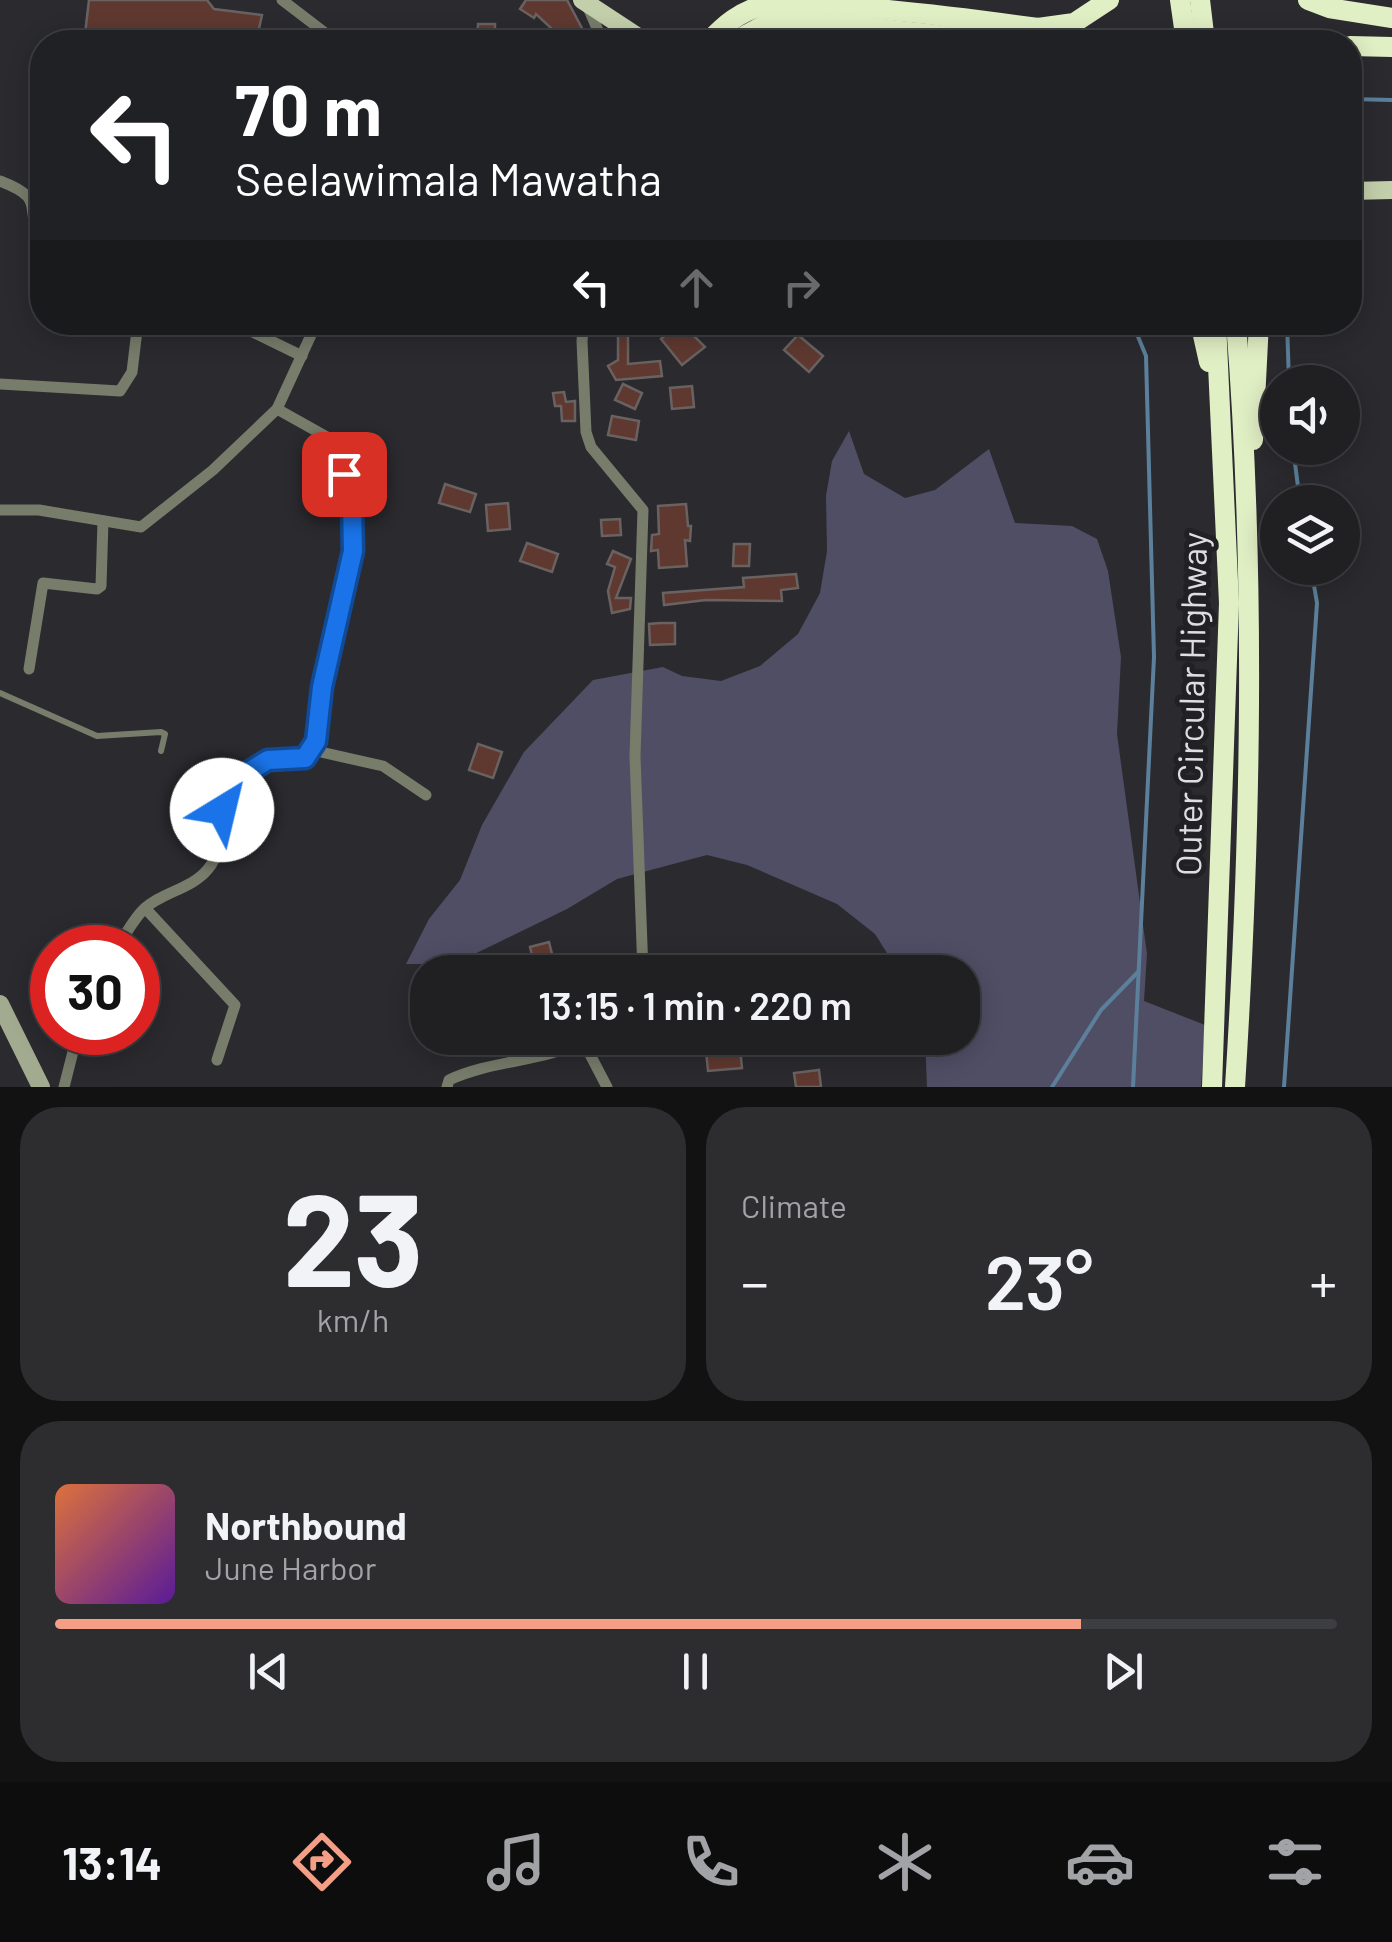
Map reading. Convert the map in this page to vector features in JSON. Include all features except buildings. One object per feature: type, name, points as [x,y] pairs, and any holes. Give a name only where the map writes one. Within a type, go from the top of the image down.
[{"type":"highway","points":[[719,30],[730,19],[767,4],[844,2],[1038,28],[1074,23],[1109,0]]},
{"type":"highway","points":[[1180,0],[1184,30]]},
{"type":"highway","points":[[1200,0],[1204,30]]},
{"type":"highway","points":[[1308,0],[1329,8],[1392,18]]},
{"type":"highway","points":[[755,30],[768,23],[808,22],[886,30]]},
{"type":"highway","points":[[1362,46],[1392,46]]},
{"type":"highway","points":[[1203,335],[1224,422]]},
{"type":"highway","name":"Outer Circular Highway","points":[[1212,1087],[1230,604],[1217,335]]},
{"type":"highway","name":"Outer Circular Highway","points":[[1235,1087],[1246,910],[1246,554],[1237,335]]},
{"type":"highway","points":[[1246,554],[1258,335]]},
{"type":"main road","points":[[584,1],[628,30]]},
{"type":"main road","points":[[1362,191],[1392,190]]},
{"type":"street","points":[[282,0],[321,30]]},
{"type":"street","points":[[584,1],[597,30]]},
{"type":"street","points":[[0,180],[21,189],[30,198]]},
{"type":"street","points":[[0,384],[120,391],[132,372],[136,335]]},
{"type":"street","points":[[259,335],[302,356]]},
{"type":"street","points":[[0,510],[39,510],[141,528],[213,470],[277,409],[311,335]]},
{"type":"street","points":[[583,335],[586,432],[591,446],[643,510],[635,740],[641,955]]},
{"type":"street","points":[[277,409],[336,442],[352,507],[353,551],[308,754]]},
{"type":"street","points":[[29,669],[43,583],[96,590],[102,586],[103,522]]},
{"type":"street","points":[[133,925],[145,908],[192,884],[210,868],[222,833],[222,810],[240,777],[268,760],[308,754],[383,766],[426,795]]},
{"type":"street","points":[[145,908],[235,1004],[217,1060]]},
{"type":"street","points":[[0,1004],[41,1087]]},
{"type":"street","points":[[64,1087],[72,1055]]},
{"type":"street","points":[[446,1087],[448,1080],[477,1066],[536,1055]]},
{"type":"street","points":[[592,1055],[607,1087]]},
{"type":"lane","points":[[0,692],[96,736],[161,732],[165,734],[161,751]]},
{"type":"shaded area","points":[[849,431],[864,474],[905,498],[935,490],[989,449],[1015,523],[1072,526],[1097,539],[1108,571],[1121,657],[1117,734],[1147,954],[1144,1001],[1205,1025],[1201,1087],[927,1087],[926,1055],[980,1055],[980,955],[888,955],[875,934],[837,904],[747,865],[707,855],[617,879],[567,909],[472,955],[411,955],[429,919],[460,880],[482,825],[524,752],[593,680],[663,667],[682,676],[721,681],[760,666],[798,634],[820,593],[827,551],[826,496],[832,461]]},
{"type":"waterway","points":[[1362,99],[1392,100]]},
{"type":"waterway","points":[[1133,1087],[1154,657],[1146,356],[1137,335]]},
{"type":"waterway","points":[[1287,335],[1288,365]]},
{"type":"waterway","points":[[1295,465],[1298,485]]},
{"type":"waterway","points":[[1284,1087],[1317,603],[1314,585]]},
{"type":"waterway","points":[[1052,1087],[1101,1010],[1138,972]]},
{"type":"route","points":[[222,810],[240,777],[268,760],[294,762],[305,758],[316,741],[322,687],[353,551],[352,507],[344,474]]}]
